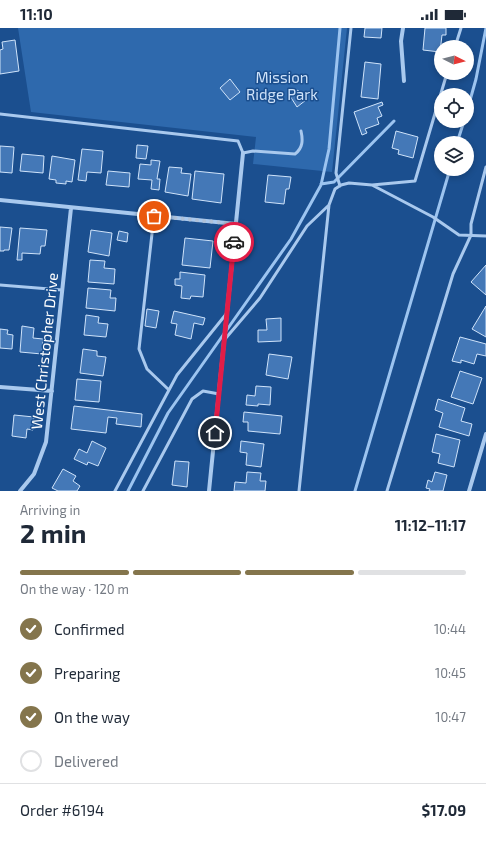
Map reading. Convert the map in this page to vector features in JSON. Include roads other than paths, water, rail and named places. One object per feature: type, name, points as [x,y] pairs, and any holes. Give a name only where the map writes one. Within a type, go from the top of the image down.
[{"type":"street","points":[[403,28],[401,41],[404,81]]},
{"type":"street","points":[[209,491],[244,153]]},
{"type":"street","points":[[0,200],[236,224]]},
{"type":"street","name":"West Christopher Drive","points":[[20,491],[34,474],[46,442],[71,208]]},
{"type":"street","points":[[0,387],[52,391]]},
{"type":"street","points":[[470,491],[486,434]]},
{"type":"lane","points":[[340,186],[336,173],[351,28]]},
{"type":"lane","points":[[457,40],[461,28]]},
{"type":"lane","points":[[299,491],[329,205],[335,189],[349,183],[372,185],[415,180],[445,80]]},
{"type":"lane","points":[[0,114],[238,141],[244,153],[253,151],[295,154],[299,152],[302,144],[303,140],[301,131]]},
{"type":"lane","points":[[387,491],[454,274],[471,235],[471,224],[486,167]]},
{"type":"lane","points":[[372,185],[433,217],[459,235],[486,236]]},
{"type":"lane","points":[[224,340],[260,298],[307,226],[329,205]]},
{"type":"lane","points":[[154,216],[139,350],[147,369],[169,390]]},
{"type":"lane","points":[[0,285],[62,290]]},
{"type":"lane","points":[[115,491],[177,375],[227,313]]},
{"type":"lane","points":[[143,491],[192,399],[203,391],[219,394]]},
{"type":"waterway","points":[[128,491],[168,413],[291,239],[321,185],[329,149],[340,28]]},
{"type":"waterway","points":[[473,88],[486,28]]},
{"type":"waterway","points":[[321,184],[334,182],[394,121]]},
{"type":"waterway","points":[[459,136],[462,128]]},
{"type":"waterway","points":[[355,491],[448,176]]},
{"type":"park label","name":"Mission Ridge Park","points":[[282,86]]}]
